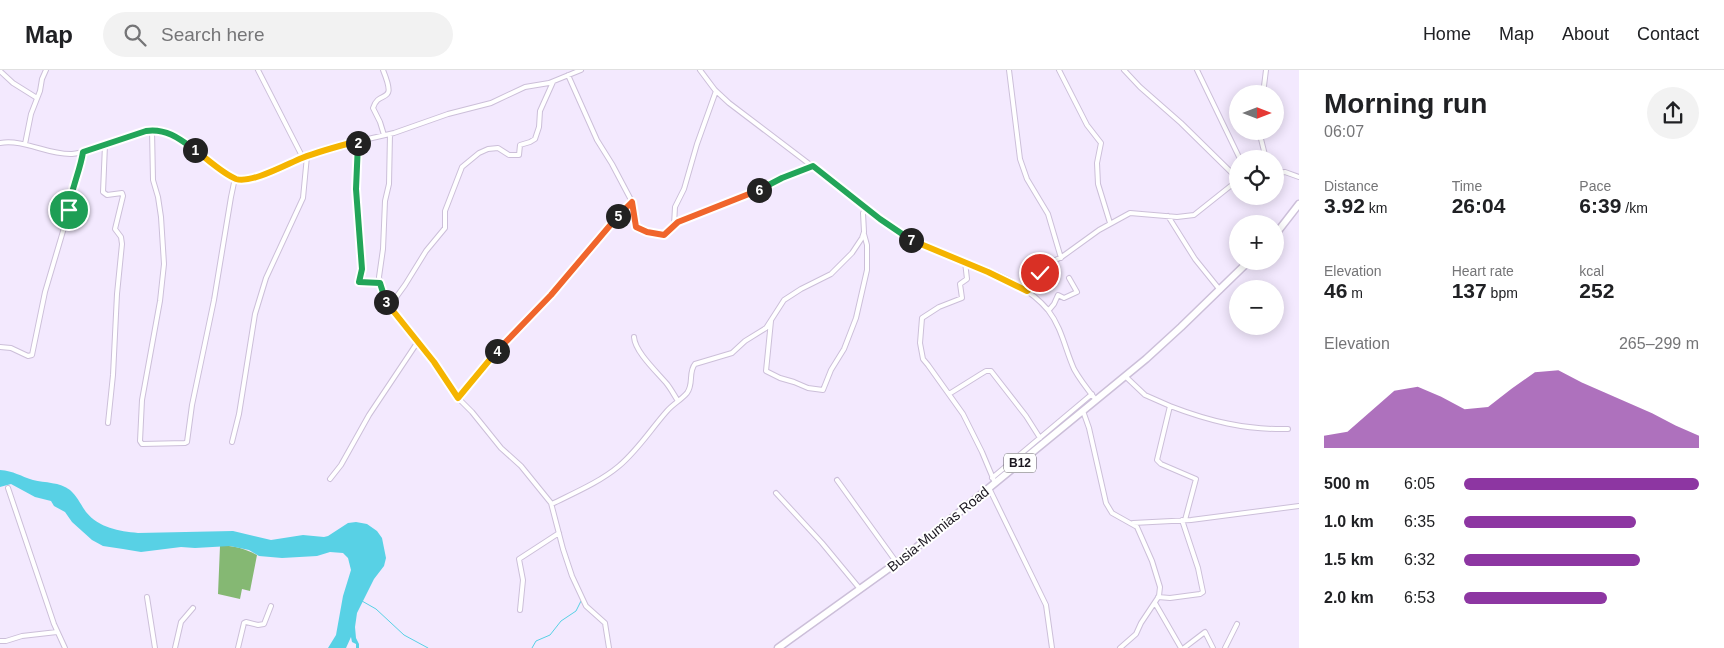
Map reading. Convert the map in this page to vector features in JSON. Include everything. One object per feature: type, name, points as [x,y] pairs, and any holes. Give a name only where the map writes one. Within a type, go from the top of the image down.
[{"type":"highway","points":[[1284,223],[1299,204]]},
{"type":"highway","name":"Busia-Mumias Road","points":[[781,647],[896,563],[1063,423],[1083,411],[1094,397],[1125,376],[1163,344],[1240,270]]},
{"type":"street","points":[[24,144],[30,118],[46,70]]},
{"type":"street","points":[[232,442],[239,414],[255,314],[266,278],[303,198],[305,157],[258,70]]},
{"type":"street","points":[[383,70],[388,85],[388,94],[376,102],[373,108],[384,135]]},
{"type":"street","points":[[0,143],[24,144],[68,154],[83,152],[152,130],[172,134],[236,178],[245,179],[262,175],[305,157],[358,141],[390,134],[448,114],[491,103],[528,86],[553,82],[581,70]]},
{"type":"street","points":[[700,70],[716,91],[729,103],[908,238],[1006,280],[1027,291],[1037,298],[1055,320],[1076,372],[1094,397],[1080,406],[1063,423],[1040,438],[992,483]]},
{"type":"street","points":[[1009,70],[1020,159],[1027,179],[1048,214],[1061,258]]},
{"type":"street","points":[[1059,70],[1087,125],[1101,144],[1097,163],[1098,186],[1110,224]]},
{"type":"street","points":[[1124,70],[1148,95],[1181,123],[1229,170]]},
{"type":"street","points":[[1196,70],[1236,150]]},
{"type":"street","points":[[1264,85],[1266,70]]},
{"type":"street","points":[[0,71],[13,83],[37,98]]},
{"type":"street","points":[[568,75],[597,140],[632,202],[637,228],[662,235],[668,233],[674,225],[813,166]]},
{"type":"street","points":[[389,307],[426,251],[443,231],[446,223],[444,215],[446,208],[462,167],[479,153],[488,149],[498,148],[509,155],[519,155],[520,145],[532,141],[536,135],[540,126],[540,111],[553,82]]},
{"type":"street","points":[[674,225],[674,208],[684,189],[697,144],[716,91]]},
{"type":"street","points":[[152,130],[153,180],[161,217],[164,264],[161,296],[142,400],[140,441],[142,444],[187,442],[192,405],[215,297],[231,197],[236,178]]},
{"type":"street","points":[[390,134],[390,178],[384,208],[384,242],[379,273],[383,296],[389,307],[434,362],[458,398],[472,411],[501,448],[521,466],[552,504],[565,556],[583,602],[591,612],[605,623],[609,648]]},
{"type":"street","points":[[358,141],[356,189],[362,269],[359,282],[380,283]]},
{"type":"street","points":[[105,145],[103,192],[107,195],[122,193],[123,196],[115,228],[121,237],[122,244],[108,423]]},
{"type":"street","points":[[0,347],[11,348],[28,356],[32,354],[45,292],[69,211],[70,200],[83,152]]},
{"type":"street","points":[[1284,172],[1299,177]]},
{"type":"street","points":[[1027,291],[1042,280],[1041,268],[1061,258],[1110,224],[1130,213],[1186,217],[1194,215],[1229,186]]},
{"type":"street","points":[[458,398],[493,355],[542,304],[612,222],[632,202]]},
{"type":"street","points":[[771,320],[766,371],[808,388],[822,390],[844,348],[856,318],[868,270],[863,213],[866,207]]},
{"type":"street","points":[[1168,216],[1189,251],[1220,290]]},
{"type":"street","points":[[552,504],[617,468],[635,450],[667,411],[689,390],[691,370],[695,364],[730,354],[745,341],[764,329],[783,302],[802,289],[831,274],[857,246],[864,232]]},
{"type":"street","points":[[965,262],[967,279],[960,284],[962,298],[939,307],[923,317],[921,321],[920,343],[923,359],[964,416],[982,452],[992,483],[1046,605],[1052,648]]},
{"type":"street","points":[[1049,310],[1059,295],[1064,298],[1077,292],[1069,278]]},
{"type":"street","points":[[634,337],[641,353],[667,384],[678,401]]},
{"type":"street","points":[[330,479],[342,463],[369,415],[417,343]]},
{"type":"street","points":[[949,394],[980,374],[991,371],[1026,416],[1040,438]]},
{"type":"street","points":[[1125,376],[1148,397],[1208,420],[1268,429],[1288,429]]},
{"type":"street","points":[[1158,597],[1172,598],[1203,592],[1184,520],[1196,478],[1176,471],[1157,460],[1170,406]]},
{"type":"street","points":[[1083,411],[1089,428],[1106,502],[1112,512],[1132,523],[1140,532],[1157,574],[1160,587],[1155,603],[1141,623],[1135,636],[1120,648]]},
{"type":"street","points":[[837,480],[896,563]]},
{"type":"street","points":[[8,488],[57,632],[65,648]]},
{"type":"street","points":[[776,493],[822,543],[860,589]]},
{"type":"street","points":[[1132,523],[1184,520],[1299,506]]},
{"type":"street","points":[[520,610],[523,580],[520,559],[559,533]]},
{"type":"street","points":[[147,597],[154,631],[155,648]]},
{"type":"street","points":[[1155,603],[1182,648],[1205,632],[1213,648]]},
{"type":"street","points":[[238,648],[244,623],[264,624],[271,606]]},
{"type":"street","points":[[175,648],[181,622],[193,608]]},
{"type":"street","points":[[1225,648],[1237,624]]},
{"type":"street","points":[[0,641],[22,636],[57,632]]},
{"type":"green space","points":[[220,546],[239,548],[257,555],[250,591],[242,589],[240,599],[218,594]]},
{"type":"water","points":[[0,470],[66,487],[75,495],[91,517],[103,525],[117,530],[138,533],[233,531],[271,540],[303,535],[324,537],[348,523],[367,524],[377,531],[382,538],[386,558],[384,566],[374,579],[357,613],[355,627],[359,648],[356,648],[356,644],[352,642],[351,637],[346,648],[328,648],[336,635],[343,596],[351,570],[348,558],[343,553],[330,552],[317,556],[282,558],[259,556],[249,550],[230,546],[181,547],[141,552],[103,546],[92,540],[72,522],[65,512],[54,506],[51,501],[35,497],[11,484],[0,487]]},
{"type":"waterway","points":[[362,601],[376,609],[404,635],[428,648]]},
{"type":"waterway","points":[[532,648],[536,641],[550,635],[561,621],[576,611],[581,601]]},
{"type":"route","points":[[69,210],[83,152],[146,131],[158,130],[172,134],[230,175],[242,180],[262,175],[303,158],[358,141],[356,180],[357,224],[362,269],[359,283],[380,283],[387,305],[434,362],[452,392],[458,398],[493,355],[542,304],[612,222],[632,202],[636,227],[647,232],[664,235],[678,222],[692,218],[813,166],[893,228],[916,242],[988,272],[1027,291],[1042,280],[1040,273]]}]
